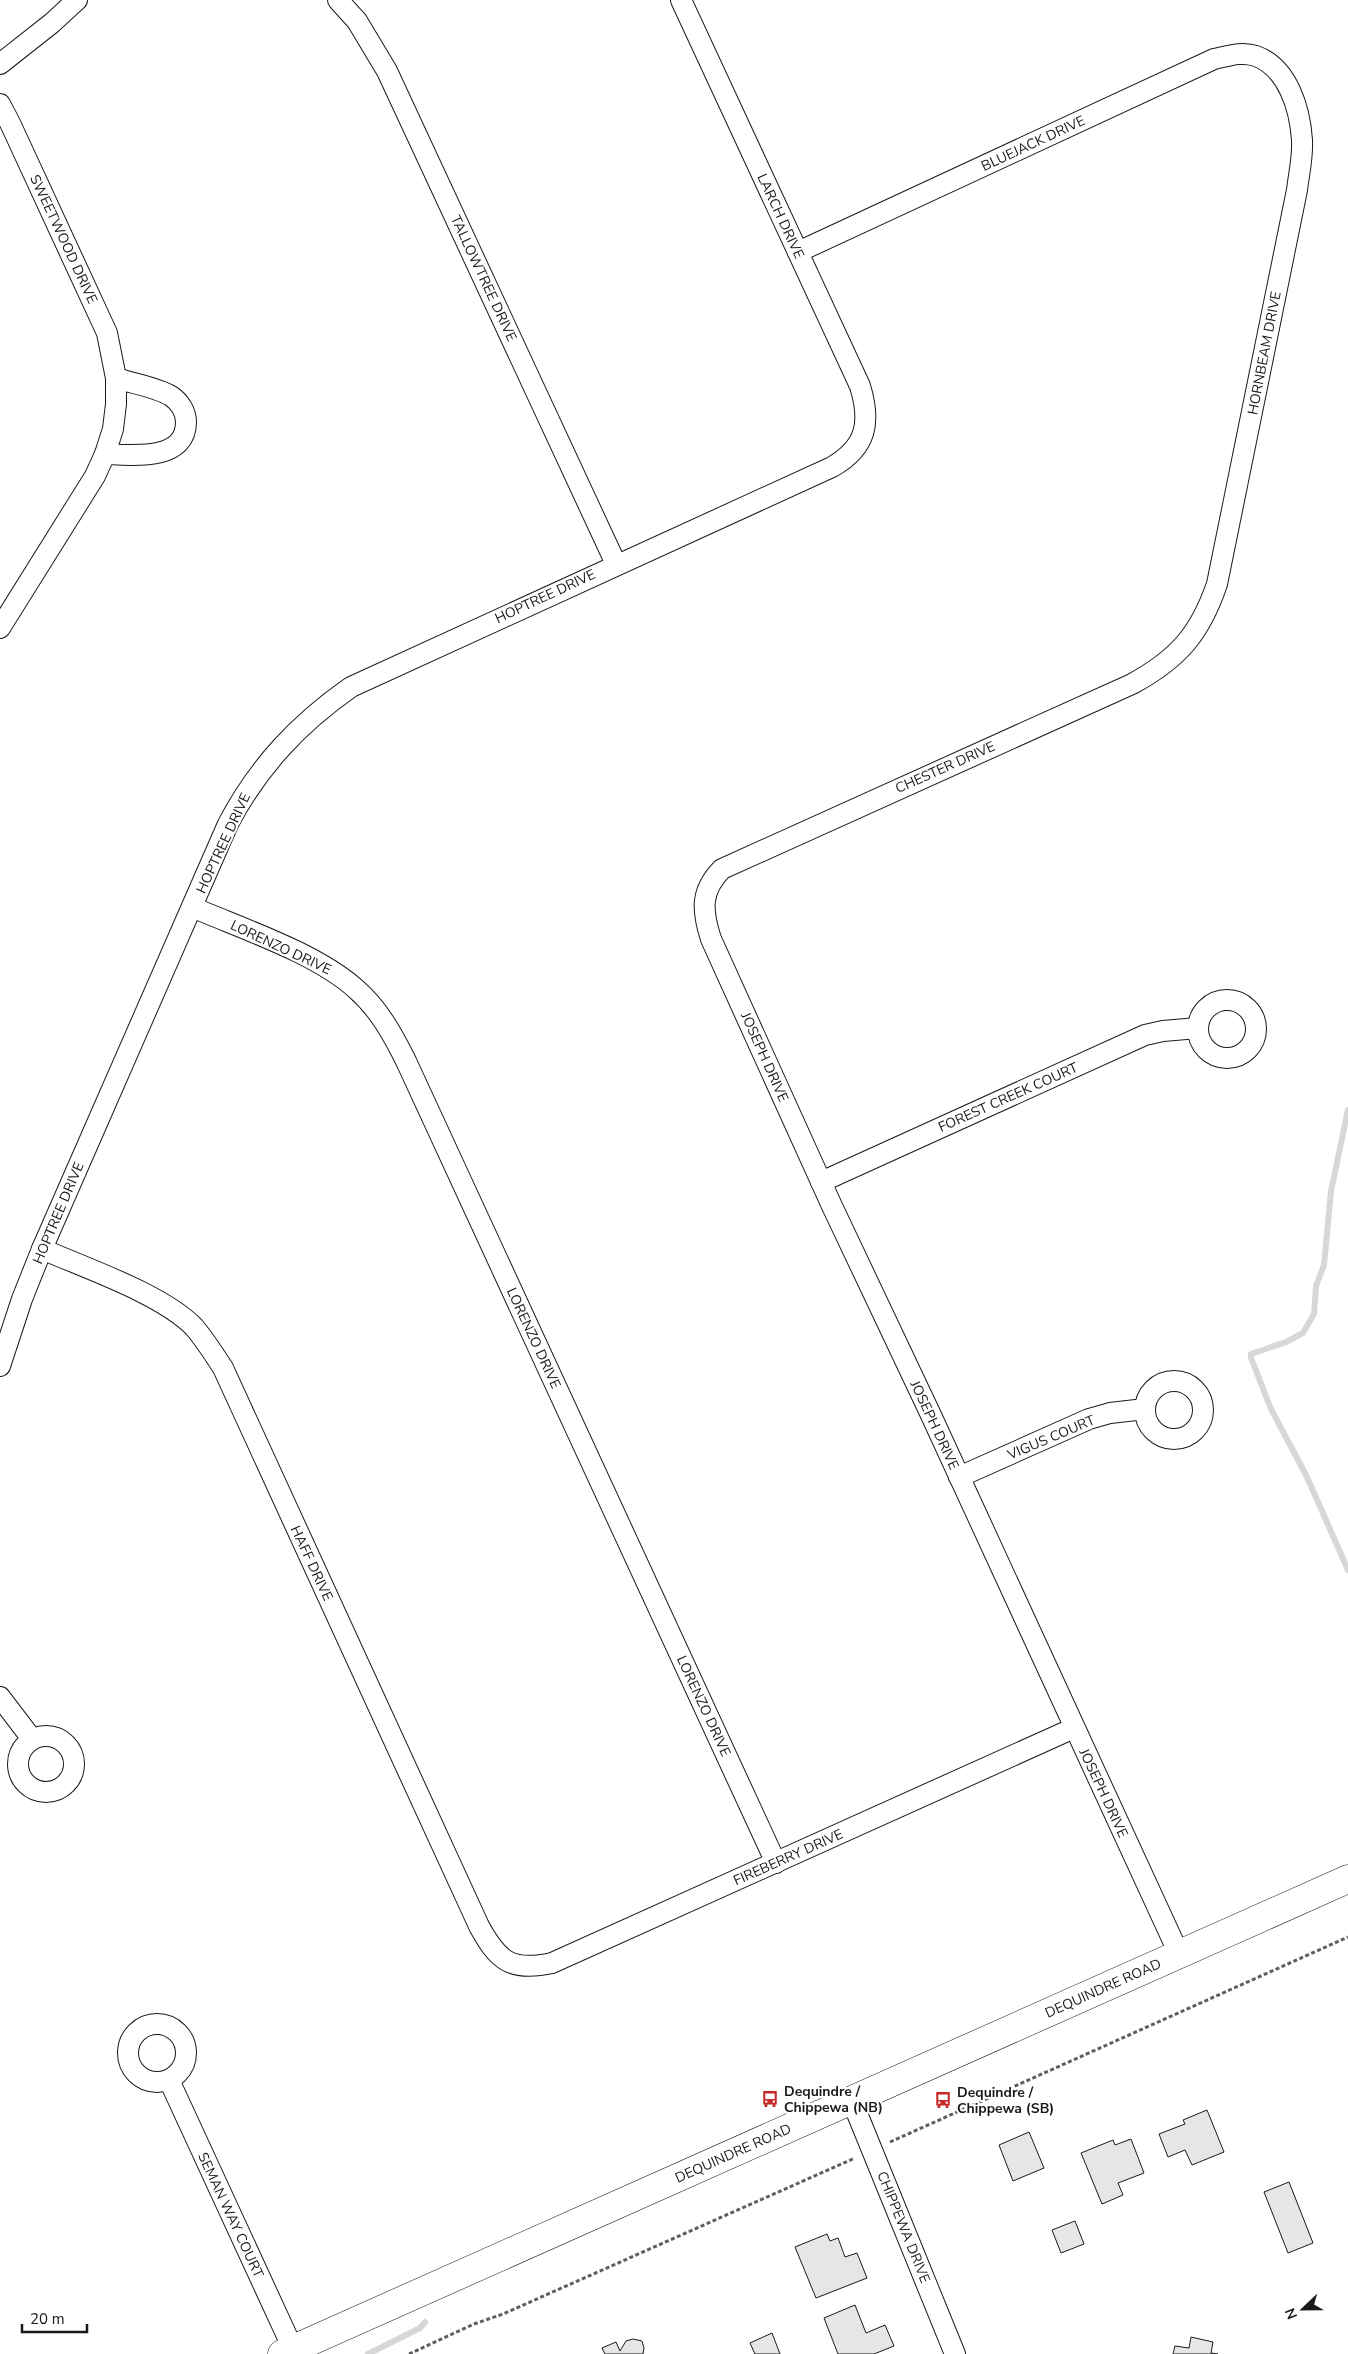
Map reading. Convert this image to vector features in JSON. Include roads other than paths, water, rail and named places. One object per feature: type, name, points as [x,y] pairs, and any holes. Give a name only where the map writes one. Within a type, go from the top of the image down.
[{"type":"main road","name":"DEQUINDRE ROAD","points":[[288,2352],[1348,1879]]},
{"type":"street","points":[[0,64],[52,23],[77,0]]},
{"type":"street","name":"TALLOWTREE DRIVE","points":[[338,0],[357,21],[387,71],[616,564]]},
{"type":"street","name":"LARCH DRIVE","points":[[681,0],[860,386],[867,418],[863,436]]},
{"type":"street","name":"BLUEJACK DRIVE","points":[[798,252],[1214,59],[1234,54],[1255,56],[1270,64]]},
{"type":"street","name":"HORNBEAM DRIVE","points":[[1188,642],[1209,608],[1217,584],[1301,161],[1302,140],[1291,92],[1282,77],[1270,64]]},
{"type":"street","name":"SWEETWOOD DRIVE","points":[[0,104],[107,333],[116,378],[112,429],[104,454],[83,495],[0,628]]},
{"type":"street","points":[[104,454],[135,455],[165,452],[177,445],[185,433],[186,420],[182,406],[171,396],[116,378]]},
{"type":"street","name":"HOPTREE DRIVE","points":[[0,1366],[22,1299],[42,1249],[228,824],[243,796],[262,768],[285,742],[327,703],[351,686],[378,672],[832,466],[846,459],[856,449],[863,436]]},
{"type":"street","name":"CHESTER DRIVE","points":[[706,892],[712,879],[722,869],[734,862],[1132,684],[1152,673],[1188,642]]},
{"type":"street","name":"JOSEPH DRIVE","points":[[706,892],[704,907],[711,939],[821,1182],[1178,1954]]},
{"type":"street","name":"LORENZO DRIVE","points":[[192,907],[308,957],[335,972],[357,990],[390,1029],[411,1070],[776,1863]]},
{"type":"street","name":"FOREST CREEK COURT","points":[[821,1182],[1145,1035],[1163,1031],[1198,1028]]},
{"type":"street","name":"HAFF DRIVE","points":[[42,1249],[152,1298],[193,1326],[208,1344],[223,1368],[479,1926],[488,1943],[499,1957]]},
{"type":"street","name":"VIGUS COURT","points":[[959,1477],[1089,1419],[1110,1413],[1145,1408]]},
{"type":"street","points":[[0,1697],[32,1739]]},
{"type":"street","name":"FIREBERRY DRIVE","points":[[499,1957],[517,1966],[532,1967],[552,1963],[1074,1728]]},
{"type":"street","name":"SEMAN WAY COURT","points":[[169,2080],[288,2352]]},
{"type":"street","name":"CHIPPEWA DRIVE","points":[[852,2101],[955,2354]]},
{"type":"waterway","points":[[1348,1110],[1331,1191],[1324,1265],[1316,1286],[1314,1314],[1303,1333],[1286,1342],[1251,1354],[1271,1409],[1307,1477],[1348,1570]]},
{"type":"waterway","points":[[368,2354],[420,2328],[425,2322]]},
{"type":"place","name":"Dequindre / Chippewa (NB)","points":[[770,2099]]},
{"type":"place","name":"Dequindre / Chippewa (SB)","points":[[943,2100]]}]
